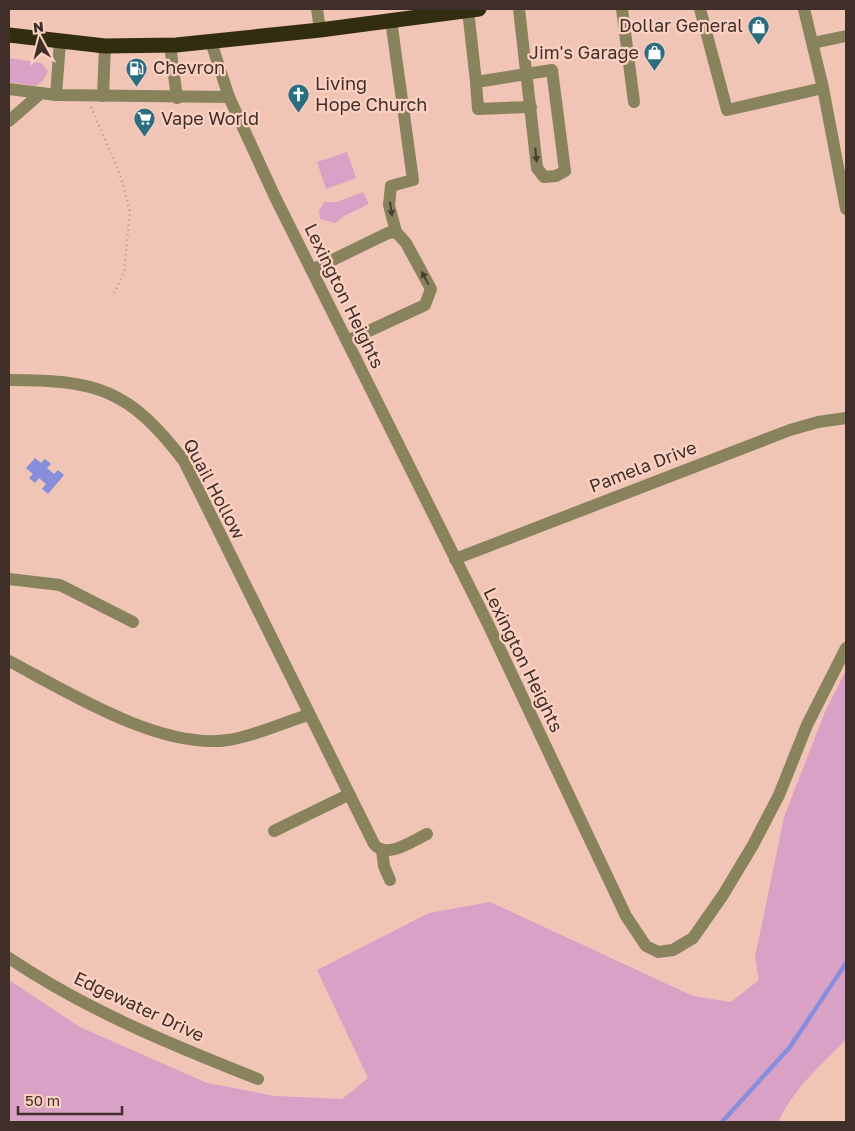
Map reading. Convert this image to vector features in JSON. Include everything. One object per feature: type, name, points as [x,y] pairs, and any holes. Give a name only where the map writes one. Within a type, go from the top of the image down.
[{"type":"highway","points":[[9,35],[105,46],[170,45],[320,30],[473,10]]},
{"type":"street","points":[[317,9],[320,30]]},
{"type":"street","points":[[476,82],[527,74],[552,70],[565,171],[556,176],[544,177],[537,168],[531,107],[527,74],[519,9]]},
{"type":"street","points":[[622,9],[634,102]]},
{"type":"street","points":[[700,9],[727,110],[823,88]]},
{"type":"street","points":[[804,9],[823,88],[846,209]]},
{"type":"street","points":[[473,10],[478,109],[531,107]]},
{"type":"street","points":[[347,341],[425,305],[430,289],[406,243],[396,232],[389,205],[391,186],[413,180],[409,136],[391,20]]},
{"type":"street","points":[[813,43],[846,36]]},
{"type":"street","points":[[56,95],[60,42]]},
{"type":"street","name":"Lexington Heights","points":[[211,42],[229,97],[277,201],[488,624],[626,916],[646,946],[658,952],[673,950],[693,938],[723,895],[753,845],[779,795],[807,725],[846,648]]},
{"type":"street","points":[[170,45],[177,98]]},
{"type":"street","points":[[103,96],[105,46]]},
{"type":"street","points":[[9,89],[56,95],[177,98],[229,97]]},
{"type":"street","points":[[9,121],[40,93]]},
{"type":"street","points":[[312,270],[388,233],[396,232]]},
{"type":"street","name":"Quail Hollow","points":[[9,380],[51,380],[104,389],[135,408],[166,438],[184,461],[348,795],[374,844],[382,850]]},
{"type":"street","name":"Pamela Drive","points":[[455,559],[790,430],[818,422],[846,418]]},
{"type":"street","points":[[9,579],[60,586],[133,622]]},
{"type":"street","points":[[9,660],[86,701],[161,734],[198,741],[229,740],[308,714]]},
{"type":"street","points":[[274,831],[348,795]]},
{"type":"street","points":[[390,880],[384,866],[382,850],[394,849],[427,834]]},
{"type":"street","name":"Edgewater Drive","points":[[9,958],[84,1004],[150,1036],[258,1079]]},
{"type":"path","points":[[89,96],[97,125],[126,189],[130,212],[129,239],[124,272],[114,295]]},
{"type":"shaded area","points":[[9,58],[41,63],[48,71],[43,81],[35,86],[9,82]]},
{"type":"shaded area","points":[[347,152],[356,178],[326,189],[317,162]]},
{"type":"shaded area","points":[[363,192],[369,204],[344,216],[335,223],[320,219],[319,211],[324,202],[337,202]]},
{"type":"shaded area","points":[[846,670],[846,1040],[817,1068],[800,1088],[791,1099],[778,1122],[9,1122],[9,980],[80,1027],[207,1083],[275,1096],[342,1099],[368,1078],[317,970],[429,913],[490,902],[693,996],[731,1002],[759,980],[755,957],[784,817],[825,712]]},
{"type":"water","points":[[35,458],[41,463],[45,459],[51,464],[47,468],[54,474],[58,470],[64,475],[48,494],[42,489],[46,484],[39,478],[35,483],[29,478],[33,474],[26,468]]},
{"type":"waterway","points":[[722,1122],[790,1047],[846,963]]},
{"type":"place","name":"Dollar General","points":[[759,45]]},
{"type":"place","name":"Jim's Garage","points":[[655,72]]},
{"type":"place","name":"Chevron","points":[[137,87]]},
{"type":"place","name":"Living Hope Church","points":[[299,113]]},
{"type":"place","name":"Vape World","points":[[145,138]]}]
